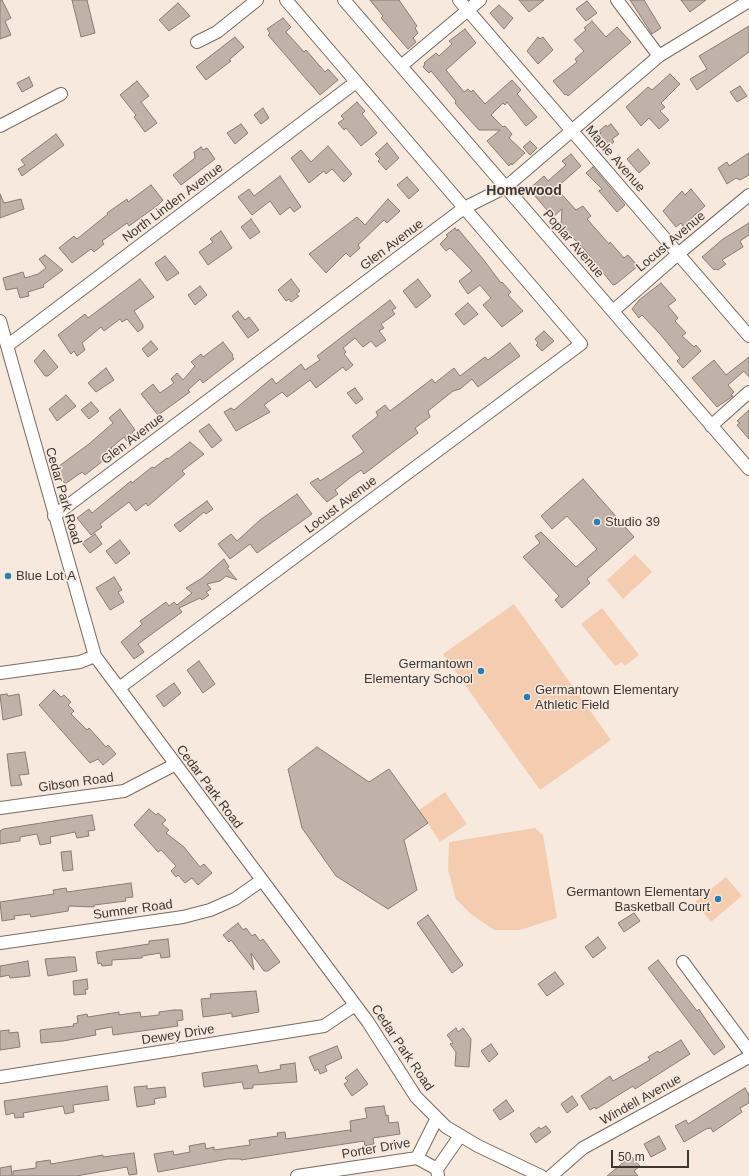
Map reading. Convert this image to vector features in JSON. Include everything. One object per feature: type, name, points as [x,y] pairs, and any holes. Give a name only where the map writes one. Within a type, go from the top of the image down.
[{"type":"street","points":[[197,42],[217,32],[257,0]]},
{"type":"street","points":[[286,0],[464,208]]},
{"type":"street","name":"Poplar Avenue","points":[[344,0],[749,469]]},
{"type":"street","name":"Maple Avenue","points":[[459,0],[749,336]]},
{"type":"street","points":[[401,66],[480,0]]},
{"type":"street","points":[[617,0],[659,56]]},
{"type":"street","name":"Glen Avenue","points":[[54,516],[464,208],[506,188],[573,132],[659,56],[749,1]]},
{"type":"street","name":"North Linden Avenue","points":[[7,346],[356,82]]},
{"type":"street","points":[[0,126],[61,94]]},
{"type":"street","name":"Locust Avenue","points":[[612,311],[749,195]]},
{"type":"street","name":"Locust Avenue","points":[[119,688],[581,344],[464,208]]},
{"type":"street","name":"Cedar Park Road","points":[[0,321],[54,516],[95,656],[174,765],[368,1022],[416,1097],[446,1127],[460,1136],[541,1176]]},
{"type":"street","points":[[711,426],[749,392]]},
{"type":"street","points":[[0,673],[80,662],[95,656]]},
{"type":"street","name":"Gibson Road","points":[[0,808],[124,791],[174,765]]},
{"type":"street","name":"Sumner Road","points":[[0,943],[190,915],[210,910],[235,899],[262,880]]},
{"type":"street","points":[[683,962],[749,1051]]},
{"type":"street","name":"Dewey Drive","points":[[0,1077],[324,1026],[355,1006]]},
{"type":"street","name":"Windell Avenue","points":[[551,1176],[583,1148],[749,1057]]},
{"type":"street","name":"Porter Drive","points":[[297,1176],[417,1158],[437,1118]]},
{"type":"street","points":[[417,1158],[438,1173],[460,1136]]},
{"type":"shaded area","points":[[635,554],[652,572],[623,599],[607,580]]},
{"type":"shaded area","name":"Germantown Elementary Athletic Field","points":[[514,604],[611,740],[540,790],[443,654]]},
{"type":"shaded area","points":[[602,608],[639,655],[625,666],[622,662],[615,666],[581,624]]},
{"type":"shaded area","points":[[445,792],[467,824],[440,842],[419,810]]},
{"type":"shaded area","points":[[535,828],[543,835],[557,918],[520,930],[494,930],[471,914],[456,899],[448,870],[449,842]]},
{"type":"shaded area","name":"Germantown Elementary Basketball Court","points":[[726,877],[742,896],[711,922],[695,902]]},
{"type":"building","points":[[0,0],[2,0],[11,18],[5,21],[11,35],[0,39]]},
{"type":"building","points":[[72,0],[87,0],[95,33],[81,37]]},
{"type":"building","points":[[370,0],[399,0],[417,26],[415,28],[418,33],[413,38],[416,42],[408,49],[381,18],[383,16]]},
{"type":"building","points":[[519,0],[544,0],[529,12]]},
{"type":"building","points":[[630,0],[644,0],[661,28],[652,34]]},
{"type":"building","points":[[681,0],[706,0],[690,12]]},
{"type":"building","points":[[587,1],[597,13],[586,21],[576,9]]},
{"type":"building","points":[[178,3],[190,16],[169,31],[159,20]]},
{"type":"building","points":[[499,5],[513,18],[504,29],[490,13]]},
{"type":"building","points":[[283,18],[291,27],[286,32],[304,52],[306,50],[325,72],[328,69],[338,80],[320,95],[268,35],[270,33],[267,29]]},
{"type":"building","points":[[592,21],[606,37],[617,27],[631,42],[568,96],[566,94],[565,95],[553,81],[577,62],[575,59],[584,51],[574,40],[586,30],[584,28]]},
{"type":"building","points":[[749,26],[749,52],[697,90],[690,79],[707,69],[699,56]]},
{"type":"building","points":[[465,29],[476,43],[446,70],[464,92],[468,89],[471,92],[473,90],[485,104],[512,80],[521,90],[517,94],[537,117],[526,126],[507,102],[505,105],[503,103],[491,115],[503,127],[505,126],[512,134],[509,138],[525,153],[509,166],[487,141],[500,130],[479,130],[459,108],[455,103],[456,101],[431,71],[429,73],[423,67],[425,64],[424,63],[436,53],[439,56],[452,44],[449,41]]},
{"type":"building","points":[[235,37],[244,47],[229,60],[231,61],[206,80],[196,67]]},
{"type":"building","points":[[538,37],[540,39],[543,37],[553,50],[538,64],[527,51]]},
{"type":"building","points":[[670,74],[680,84],[661,103],[665,107],[660,111],[669,120],[659,129],[649,118],[641,126],[626,107],[648,87],[652,90]]},
{"type":"building","points":[[29,77],[33,86],[22,92],[17,83]]},
{"type":"building","points":[[137,81],[149,96],[141,102],[157,123],[145,132],[134,117],[136,115],[120,95]]},
{"type":"building","points":[[740,86],[747,96],[737,102],[730,92]]},
{"type":"building","points":[[357,102],[365,111],[362,114],[377,133],[361,146],[346,128],[344,130],[338,123],[344,119],[341,116]]},
{"type":"building","points":[[263,108],[269,118],[261,124],[254,115]]},
{"type":"building","points":[[241,124],[248,133],[235,144],[227,133]]},
{"type":"building","points":[[611,124],[619,134],[612,139],[614,142],[607,148],[597,136],[601,133],[599,131],[606,125],[607,127]]},
{"type":"building","points":[[56,134],[64,145],[22,176],[18,169],[25,165],[21,160]]},
{"type":"building","points":[[530,141],[537,148],[530,155],[523,147]]},
{"type":"building","points":[[387,143],[399,158],[386,170],[378,161],[380,159],[375,154]]},
{"type":"building","points":[[328,146],[352,174],[344,182],[332,169],[326,174],[324,171],[309,183],[291,158],[301,150],[311,162]]},
{"type":"building","points":[[201,147],[203,150],[207,148],[215,159],[181,185],[173,175],[195,158],[194,152]]},
{"type":"building","points":[[638,149],[650,163],[639,173],[627,159]]},
{"type":"building","points":[[749,153],[749,175],[740,180],[736,178],[727,184],[718,168],[727,162],[729,166]]},
{"type":"building","points":[[571,154],[581,166],[556,188],[576,210],[583,206],[591,216],[587,219],[609,244],[610,242],[624,258],[628,255],[638,266],[613,285],[585,250],[561,226],[562,209],[553,217],[529,189],[544,176],[548,181],[566,165],[562,161]]},
{"type":"building","points":[[593,167],[625,205],[617,212],[599,191],[602,189],[586,173]]},
{"type":"building","points":[[280,176],[301,207],[294,212],[290,207],[280,215],[270,201],[252,215],[238,197],[249,189],[254,196]]},
{"type":"building","points":[[407,177],[419,190],[409,199],[397,185]]},
{"type":"building","points":[[151,185],[163,200],[129,226],[127,223],[102,241],[104,244],[94,252],[91,249],[72,263],[59,248],[74,236],[77,239],[108,214],[107,213],[127,199],[128,202]]},
{"type":"building","points":[[691,189],[705,206],[683,226],[681,223],[676,227],[663,211],[682,191],[685,195]]},
{"type":"building","points":[[0,194],[4,203],[21,199],[24,209],[0,218]]},
{"type":"building","points":[[388,199],[400,211],[387,223],[384,220],[358,245],[360,248],[350,257],[346,253],[326,273],[309,254],[357,217],[365,225]]},
{"type":"building","points":[[251,219],[260,232],[250,239],[241,227]]},
{"type":"building","points":[[749,223],[749,235],[740,241],[743,247],[722,260],[726,264],[718,270],[714,270],[702,257],[723,239]]},
{"type":"building","points":[[455,228],[457,231],[458,229],[501,283],[502,282],[511,292],[508,295],[523,311],[502,327],[483,305],[491,298],[480,285],[468,294],[459,281],[472,271],[450,248],[446,251],[440,244],[448,236],[446,235]]},
{"type":"building","points":[[221,231],[232,248],[208,265],[199,252],[213,242],[210,239]]},
{"type":"building","points":[[45,255],[63,270],[43,285],[44,287],[28,292],[29,296],[20,298],[17,288],[6,290],[3,278],[23,272],[25,278],[38,274],[46,268],[39,259]]},
{"type":"building","points":[[165,256],[179,273],[167,281],[155,263]]},
{"type":"building","points":[[140,279],[154,297],[134,311],[143,325],[143,328],[138,332],[127,319],[122,322],[120,319],[104,331],[101,327],[82,343],[85,350],[77,356],[74,351],[71,354],[58,335],[85,314],[88,318]]},
{"type":"building","points":[[291,279],[300,291],[296,294],[299,296],[291,302],[289,299],[286,301],[278,290]]},
{"type":"building","points":[[418,279],[431,296],[416,308],[403,291]]},
{"type":"building","points":[[661,283],[676,300],[668,306],[678,318],[675,321],[686,333],[682,336],[694,347],[696,345],[701,351],[683,368],[677,361],[680,358],[660,334],[642,315],[639,318],[632,309],[639,300]]},
{"type":"building","points":[[200,286],[207,295],[195,305],[188,295]]},
{"type":"building","points":[[390,300],[396,308],[392,310],[395,314],[381,324],[384,328],[379,331],[386,340],[376,347],[371,341],[363,347],[355,338],[343,348],[346,352],[344,354],[353,365],[346,371],[343,367],[316,388],[310,380],[287,397],[282,392],[264,405],[270,412],[236,431],[224,412],[231,408],[234,410],[272,378],[276,384],[301,364],[305,370],[320,360],[317,356]]},
{"type":"building","points":[[468,303],[478,314],[464,325],[455,314]]},
{"type":"building","points":[[238,311],[245,320],[249,317],[259,330],[248,338],[232,316]]},
{"type":"building","points":[[544,331],[554,341],[542,351],[536,345],[538,343],[535,339]]},
{"type":"building","points":[[151,341],[158,349],[148,357],[142,349]]},
{"type":"building","points":[[223,342],[233,355],[232,356],[234,359],[203,383],[200,379],[188,390],[190,392],[158,415],[141,394],[153,384],[160,393],[174,383],[171,379],[177,373],[183,380],[195,366],[191,362],[201,354],[203,357]]},
{"type":"building","points":[[510,343],[520,356],[478,387],[472,379],[460,389],[453,391],[428,411],[430,417],[415,428],[418,433],[364,474],[361,470],[351,477],[335,490],[338,494],[327,502],[310,483],[318,478],[320,481],[364,452],[352,436],[378,416],[376,412],[385,405],[390,411],[432,379],[435,383],[454,368],[460,376],[485,357],[488,360]]},
{"type":"building","points":[[44,350],[58,367],[48,376],[45,376],[34,361]]},
{"type":"building","points":[[749,357],[749,377],[744,371],[728,385],[734,392],[731,395],[733,396],[717,407],[692,378],[714,360],[726,375]]},
{"type":"building","points":[[106,368],[114,380],[96,392],[88,383]]},
{"type":"building","points":[[355,388],[363,399],[356,404],[347,393]]},
{"type":"building","points":[[66,395],[76,406],[57,421],[49,409]]},
{"type":"building","points":[[91,402],[99,411],[89,419],[81,410]]},
{"type":"building","points":[[120,409],[135,430],[132,432],[135,435],[127,441],[124,437],[111,448],[114,451],[99,464],[85,475],[82,472],[65,484],[55,469],[89,444],[113,423],[109,418]]},
{"type":"building","points":[[749,410],[749,439],[737,425],[740,423],[737,421]]},
{"type":"building","points":[[209,424],[222,440],[212,448],[199,431]]},
{"type":"building","points":[[190,442],[204,454],[182,471],[185,474],[148,506],[146,503],[136,511],[129,502],[100,524],[102,527],[91,535],[77,518],[89,509],[92,513],[131,481],[132,483],[152,467],[154,468],[167,458],[168,459]]},
{"type":"building","name":"Studio 39","points":[[583,479],[634,537],[587,579],[590,583],[562,608],[555,600],[559,596],[523,557],[540,543],[535,536],[541,532],[576,567],[597,549],[567,516],[552,529],[541,516]]},
{"type":"building","points":[[297,494],[312,514],[257,553],[250,544],[230,559],[218,544],[231,534],[237,541],[260,520]]},
{"type":"building","points":[[207,501],[213,509],[206,514],[204,512],[180,532],[174,525]]},
{"type":"building","points":[[95,534],[102,544],[90,553],[82,543]]},
{"type":"building","points":[[120,540],[130,553],[116,564],[106,551]]},
{"type":"building","points":[[224,559],[229,567],[227,568],[237,580],[226,576],[220,581],[207,584],[211,589],[206,592],[209,595],[202,600],[200,598],[179,608],[182,612],[138,644],[144,652],[134,659],[121,642],[142,624],[140,621],[166,602],[169,606],[174,602],[177,605],[192,593],[186,588],[202,578]]},
{"type":"building","points":[[114,577],[122,590],[118,592],[124,602],[110,610],[96,588]]},
{"type":"building","points":[[199,661],[215,684],[203,693],[187,670]]},
{"type":"building","points":[[174,683],[181,693],[164,707],[156,696]]},
{"type":"building","points":[[54,690],[61,697],[64,695],[71,702],[68,705],[74,711],[71,714],[87,730],[89,728],[106,747],[108,745],[116,754],[103,765],[98,759],[90,763],[39,705]]},
{"type":"building","points":[[7,694],[8,696],[19,694],[22,715],[3,720],[0,695]]},
{"type":"building","points":[[317,747],[369,782],[389,769],[428,823],[404,840],[417,890],[388,909],[336,876],[302,828],[288,769]]},
{"type":"building","points":[[25,752],[29,774],[19,775],[22,785],[11,786],[7,754]]},
{"type":"building","points":[[149,809],[156,815],[158,813],[166,820],[162,824],[169,830],[166,833],[184,847],[200,867],[204,864],[212,873],[198,885],[192,878],[185,883],[178,875],[176,877],[171,871],[176,866],[161,850],[158,852],[134,825]]},
{"type":"building","points":[[92,815],[95,830],[88,831],[89,836],[77,838],[75,832],[50,837],[51,843],[40,845],[37,834],[20,837],[20,841],[0,844],[0,831],[3,829]]},
{"type":"building","points":[[71,851],[73,870],[63,871],[61,852]]},
{"type":"building","points":[[131,883],[133,897],[125,898],[126,901],[94,905],[94,907],[69,906],[68,911],[31,917],[30,914],[14,916],[15,919],[2,921],[0,902],[54,894],[53,890],[66,888],[67,892]]},
{"type":"building","points":[[634,913],[640,921],[624,932],[618,923]]},
{"type":"building","points":[[428,915],[463,965],[452,973],[417,923]]},
{"type":"building","points":[[238,923],[243,930],[246,928],[252,936],[255,934],[260,941],[263,939],[280,962],[268,971],[264,971],[251,953],[254,970],[231,940],[229,942],[223,935]]},
{"type":"building","points":[[598,937],[606,948],[593,958],[585,947]]},
{"type":"building","points":[[168,939],[170,957],[161,958],[160,953],[142,956],[142,958],[112,960],[112,965],[102,966],[101,963],[98,964],[96,952],[149,944],[149,941]]},
{"type":"building","points":[[75,957],[77,971],[48,976],[45,959]]},
{"type":"building","points":[[658,960],[697,1011],[699,1009],[725,1047],[714,1055],[648,968]]},
{"type":"building","points":[[28,961],[30,976],[10,978],[9,975],[0,977],[0,966]]},
{"type":"building","points":[[555,972],[564,984],[547,996],[538,984]]},
{"type":"building","points":[[87,979],[88,989],[85,990],[86,994],[74,995],[73,981]]},
{"type":"building","points":[[256,991],[259,1012],[232,1017],[232,1013],[203,1017],[201,999],[211,998],[210,994]]},
{"type":"building","points":[[182,1010],[183,1020],[177,1021],[178,1026],[113,1035],[112,1027],[95,1030],[96,1035],[41,1043],[40,1030],[74,1026],[73,1024],[78,1023],[77,1016],[87,1014],[88,1017],[119,1012],[119,1015],[140,1012],[141,1017],[159,1015],[159,1012]]},
{"type":"building","points":[[456,1028],[458,1032],[463,1028],[471,1039],[469,1067],[455,1066],[456,1052],[450,1044],[453,1043],[447,1035]]},
{"type":"building","points":[[9,1030],[9,1033],[18,1032],[20,1047],[0,1050],[0,1031]]},
{"type":"building","points":[[681,1040],[690,1054],[635,1089],[633,1086],[596,1109],[595,1107],[590,1110],[581,1096],[610,1076],[613,1081],[650,1060],[648,1057],[658,1051],[659,1053]]},
{"type":"building","points":[[491,1044],[498,1054],[489,1062],[481,1051]]},
{"type":"building","points":[[337,1046],[342,1058],[325,1066],[327,1071],[320,1074],[318,1069],[315,1071],[309,1057]]},
{"type":"building","points":[[295,1063],[297,1082],[253,1085],[253,1088],[244,1089],[242,1082],[204,1087],[202,1073],[257,1065],[259,1073],[281,1069],[280,1065]]},
{"type":"building","points":[[357,1069],[368,1084],[352,1096],[344,1084],[348,1081],[345,1078]]},
{"type":"building","points":[[107,1086],[109,1100],[73,1105],[74,1112],[65,1114],[63,1106],[23,1113],[24,1117],[15,1118],[14,1113],[6,1115],[4,1101]]},
{"type":"building","points":[[147,1086],[147,1089],[165,1087],[166,1097],[154,1099],[155,1104],[137,1107],[134,1087]]},
{"type":"building","points":[[745,1088],[749,1095],[749,1103],[740,1108],[742,1112],[713,1132],[711,1128],[706,1129],[684,1142],[675,1126],[686,1120],[688,1124]]},
{"type":"building","points":[[572,1096],[578,1105],[567,1113],[561,1104]]},
{"type":"building","points":[[506,1100],[514,1111],[500,1120],[493,1110]]},
{"type":"building","points":[[384,1106],[386,1116],[388,1115],[389,1123],[398,1122],[400,1134],[373,1138],[374,1144],[365,1146],[364,1141],[241,1160],[228,1159],[158,1172],[154,1154],[173,1151],[174,1155],[190,1152],[189,1146],[205,1143],[206,1149],[214,1147],[214,1150],[250,1145],[249,1140],[278,1136],[277,1133],[285,1132],[286,1139],[350,1130],[351,1132],[350,1121],[367,1118],[365,1108]]},
{"type":"building","points":[[546,1126],[551,1132],[536,1143],[530,1134],[539,1127],[541,1129]]},
{"type":"building","points":[[659,1136],[666,1149],[651,1157],[644,1144]]},
{"type":"building","points":[[134,1153],[137,1174],[129,1175],[127,1167],[76,1176],[13,1176],[13,1171],[36,1168],[36,1162],[50,1160],[51,1164],[103,1155],[103,1157]]},
{"type":"building","points":[[631,1156],[640,1166],[634,1171],[638,1176],[607,1176]]},
{"type":"building","points":[[11,1166],[12,1176],[0,1176],[0,1168]]},
{"type":"place","name":"Studio 39","points":[[597,522]]},
{"type":"place","name":"Blue Lot A","points":[[8,576]]},
{"type":"place","name":"Germantown Elementary School","points":[[481,671]]},
{"type":"place","name":"Germantown Elementary Athletic Field","points":[[527,697]]},
{"type":"place","name":"Germantown Elementary Basketball Court","points":[[718,899]]},
{"type":"district","name":"Homewood","points":[[524,191]]}]
